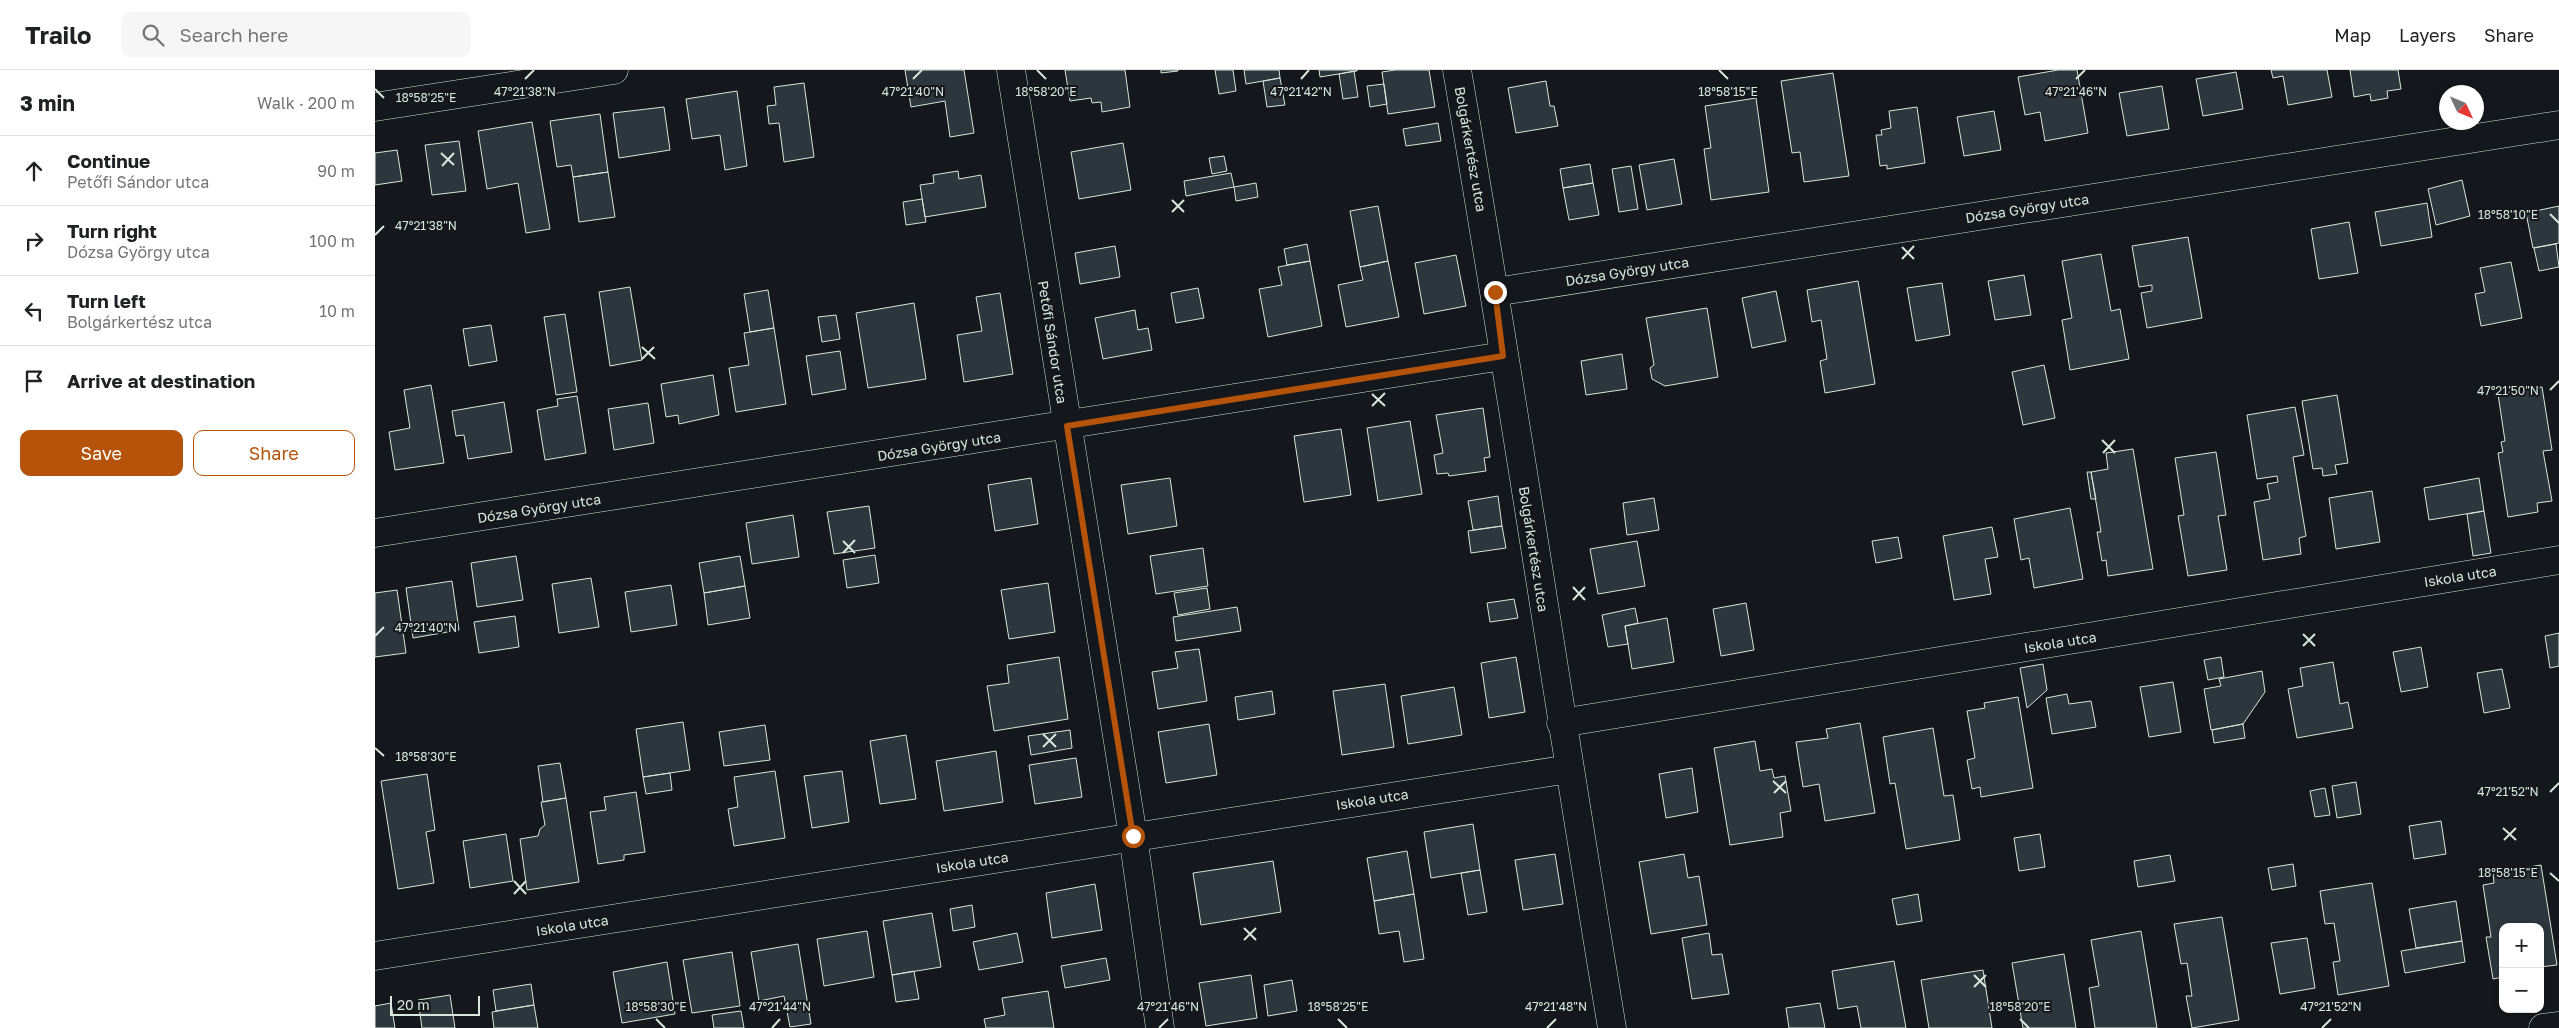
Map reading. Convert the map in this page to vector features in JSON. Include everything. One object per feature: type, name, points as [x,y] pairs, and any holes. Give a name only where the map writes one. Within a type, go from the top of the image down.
[{"type":"street","points":[[375,107],[614,70]]},
{"type":"street","name":"Petőfi Sándor utca","points":[[1011,70],[1133,836],[1160,1028]]},
{"type":"street","name":"Bolgárkertész utca","points":[[1457,70],[1495,292],[1503,356],[1561,724],[1612,1028]]},
{"type":"street","name":"Dózsa György utca","points":[[1495,292],[2559,125]]},
{"type":"street","name":"Dózsa György utca","points":[[375,533],[1067,426],[1503,356]]},
{"type":"street","name":"Iskola utca","points":[[1561,724],[2559,560]]},
{"type":"street","name":"Iskola utca","points":[[375,956],[1569,769]]},
{"type":"street","points":[[2543,1028],[2559,1026]]},
{"type":"building","points":[[905,70],[964,70],[974,133],[950,137],[945,101],[911,107]]},
{"type":"building","points":[[1065,70],[1125,70],[1130,107],[1102,112],[1101,102],[1092,103],[1091,98],[1070,101]]},
{"type":"building","points":[[1161,70],[1178,70],[1178,71],[1161,73]]},
{"type":"building","points":[[1215,70],[1233,70],[1236,91],[1219,94]]},
{"type":"building","points":[[1244,70],[1279,70],[1280,78],[1246,84]]},
{"type":"building","points":[[1319,70],[1357,70],[1357,71],[1320,77]]},
{"type":"building","points":[[1429,70],[1435,107],[1388,114],[1382,72]]},
{"type":"building","points":[[2058,70],[2077,70],[2088,133],[2045,141],[2040,112],[2025,115],[2018,77]]},
{"type":"building","points":[[2271,70],[2327,70],[2332,97],[2288,105],[2283,76],[2273,78]]},
{"type":"building","points":[[2350,70],[2398,70],[2401,89],[2387,91],[2388,98],[2371,101],[2370,94],[2354,97]]},
{"type":"building","points":[[1354,71],[1358,97],[1343,99],[1339,74]]},
{"type":"building","points":[[2236,72],[2243,109],[2203,116],[2196,79]]},
{"type":"building","points":[[1833,73],[1849,176],[1804,182],[1800,152],[1792,153],[1781,81]]},
{"type":"building","points":[[1280,78],[1285,105],[1267,107],[1263,81]]},
{"type":"building","points":[[1546,81],[1550,106],[1554,106],[1558,126],[1516,133],[1508,88]]},
{"type":"building","points":[[804,83],[814,157],[784,162],[779,123],[769,124],[767,106],[776,105],[774,87]]},
{"type":"building","points":[[1384,84],[1387,104],[1370,107],[1367,86]]},
{"type":"building","points":[[2162,86],[2169,129],[2127,136],[2119,93]]},
{"type":"building","points":[[737,91],[747,166],[725,170],[720,135],[692,139],[686,99]]},
{"type":"building","points":[[1756,98],[1769,192],[1711,200],[1704,149],[1711,148],[1705,106]]},
{"type":"building","points":[[664,107],[670,150],[619,158],[613,113]]},
{"type":"building","points":[[1917,107],[1925,163],[1887,169],[1887,165],[1880,166],[1876,135],[1882,135],[1881,130],[1891,128],[1889,111]]},
{"type":"building","points":[[1994,111],[2001,150],[1964,156],[1957,117]]},
{"type":"building","points":[[600,114],[608,172],[573,177],[571,165],[557,167],[550,121]]},
{"type":"building","points":[[532,122],[550,229],[526,233],[518,183],[487,189],[478,131]]},
{"type":"building","points":[[1438,123],[1441,141],[1406,146],[1403,129]]},
{"type":"building","points":[[459,141],[466,191],[432,195],[425,145]]},
{"type":"building","points":[[1123,143],[1131,190],[1079,199],[1071,152]]},
{"type":"building","points":[[397,150],[402,181],[375,185],[375,153]]},
{"type":"building","points":[[1224,156],[1227,171],[1212,174],[1209,158]]},
{"type":"building","points":[[1674,159],[1682,204],[1647,210],[1639,165]]},
{"type":"building","points":[[1590,164],[1593,183],[1563,188],[1560,169]]},
{"type":"building","points":[[1631,166],[1638,209],[1619,212],[1612,169]]},
{"type":"building","points":[[958,171],[959,179],[981,175],[986,207],[925,217],[920,185],[934,183],[933,175]]},
{"type":"building","points":[[608,172],[615,217],[579,222],[573,177]]},
{"type":"building","points":[[1231,173],[1234,187],[1186,196],[1184,181]]},
{"type":"building","points":[[2462,180],[2470,216],[2436,225],[2428,189]]},
{"type":"building","points":[[1256,183],[1258,197],[1236,201],[1234,187]]},
{"type":"building","points":[[1593,183],[1599,215],[1569,220],[1563,188]]},
{"type":"building","points":[[922,199],[926,222],[906,225],[903,202]]},
{"type":"building","points":[[2427,203],[2432,237],[2381,246],[2375,212]]},
{"type":"building","points":[[1378,206],[1388,261],[1360,267],[1350,211]]},
{"type":"building","points":[[2559,206],[2559,243],[2533,248],[2526,213]]},
{"type":"building","points":[[2349,222],[2358,273],[2319,279],[2311,229]]},
{"type":"building","points":[[2188,237],[2202,318],[2147,328],[2141,293],[2152,291],[2152,285],[2139,287],[2132,246]]},
{"type":"building","points":[[1307,244],[1310,261],[1287,265],[1284,249]]},
{"type":"building","points":[[2556,244],[2559,267],[2539,271],[2534,248]]},
{"type":"building","points":[[1115,246],[1120,277],[1080,284],[1075,253]]},
{"type":"building","points":[[2101,254],[2111,311],[2120,309],[2129,359],[2070,370],[2062,320],[2072,318],[2062,261]]},
{"type":"building","points":[[1456,255],[1466,306],[1424,314],[1415,263]]},
{"type":"building","points":[[1310,261],[1322,326],[1268,337],[1259,289],[1282,285],[1278,267]]},
{"type":"building","points":[[1388,261],[1399,317],[1346,327],[1338,285],[1363,280],[1360,267]]},
{"type":"building","points":[[2511,262],[2522,318],[2481,326],[2475,294],[2485,292],[2480,268]]},
{"type":"building","points":[[2024,275],[2031,315],[1995,320],[1988,281]]},
{"type":"building","points":[[1858,281],[1875,384],[1825,393],[1820,361],[1827,359],[1821,320],[1812,322],[1807,290]]},
{"type":"building","points":[[1942,283],[1950,335],[1916,341],[1907,288]]},
{"type":"building","points":[[630,287],[642,360],[610,366],[599,292]]},
{"type":"building","points":[[1198,288],[1204,318],[1176,323],[1171,293]]},
{"type":"building","points":[[768,290],[774,328],[750,332],[744,294]]},
{"type":"building","points":[[1776,291],[1786,341],[1752,348],[1742,298]]},
{"type":"building","points":[[1000,293],[1013,374],[964,382],[957,335],[982,331],[976,297]]},
{"type":"building","points":[[914,303],[926,379],[868,388],[856,313]]},
{"type":"building","points":[[1707,308],[1718,377],[1665,386],[1652,379],[1650,368],[1654,365],[1646,318]]},
{"type":"building","points":[[1135,310],[1138,330],[1148,328],[1152,350],[1103,359],[1095,318]]},
{"type":"building","points":[[565,314],[577,392],[556,395],[544,317]]},
{"type":"building","points":[[836,315],[840,339],[822,342],[818,317]]},
{"type":"building","points":[[491,325],[497,361],[469,366],[463,329]]},
{"type":"building","points":[[774,328],[786,404],[736,412],[729,368],[749,365],[744,333]]},
{"type":"building","points":[[840,351],[846,389],[812,395],[806,356]]},
{"type":"building","points":[[1622,354],[1627,389],[1586,395],[1581,361]]},
{"type":"building","points":[[2044,365],[2055,418],[2023,425],[2012,372]]},
{"type":"building","points":[[713,375],[719,415],[679,424],[678,415],[666,417],[661,384]]},
{"type":"building","points":[[431,385],[444,463],[395,470],[389,432],[410,428],[404,390]]},
{"type":"building","points":[[2542,387],[2552,450],[2543,451],[2552,501],[2537,503],[2538,512],[2508,517],[2498,453],[2503,452],[2501,442],[2505,441],[2498,394]]},
{"type":"building","points":[[2337,395],[2348,463],[2335,465],[2337,474],[2323,476],[2322,468],[2313,469],[2302,401]]},
{"type":"building","points":[[577,396],[586,453],[545,460],[537,410],[558,406],[557,399]]},
{"type":"building","points":[[504,402],[512,452],[468,459],[464,435],[456,436],[452,411]]},
{"type":"building","points":[[648,403],[654,443],[614,450],[608,409]]},
{"type":"building","points":[[2295,407],[2304,455],[2293,457],[2306,536],[2299,538],[2301,554],[2263,560],[2254,502],[2270,499],[2267,484],[2278,482],[2277,476],[2257,479],[2247,415]]},
{"type":"building","points":[[1483,408],[1490,457],[1484,458],[1486,471],[1449,476],[1448,473],[1437,474],[1434,455],[1443,453],[1436,415]]},
{"type":"building","points":[[1410,421],[1422,494],[1378,501],[1367,428]]},
{"type":"building","points":[[1341,429],[1351,495],[1304,502],[1294,436]]},
{"type":"building","points":[[2133,449],[2153,569],[2108,576],[2106,560],[2102,561],[2097,532],[2101,532],[2091,472],[2108,469],[2106,453]]},
{"type":"building","points":[[2216,452],[2226,515],[2218,516],[2227,570],[2188,576],[2178,516],[2184,515],[2175,458]]},
{"type":"building","points":[[2087,472],[2091,472],[2096,499],[2091,499]]},
{"type":"building","points":[[1031,478],[1038,524],[995,531],[988,485]]},
{"type":"building","points":[[1170,478],[1177,526],[1128,534],[1121,485]]},
{"type":"building","points":[[2479,478],[2484,511],[2429,520],[2424,488]]},
{"type":"building","points":[[2372,491],[2380,542],[2336,549],[2329,498]]},
{"type":"building","points":[[1498,496],[1502,526],[1473,530],[1468,501]]},
{"type":"building","points":[[1654,498],[1659,530],[1627,535],[1623,503]]},
{"type":"building","points":[[869,506],[875,548],[834,554],[827,512]]},
{"type":"building","points":[[2070,508],[2083,579],[2034,588],[2029,558],[2021,560],[2014,519]]},
{"type":"building","points":[[2484,511],[2491,553],[2473,556],[2467,514]]},
{"type":"building","points":[[793,515],[799,557],[752,564],[746,523]]},
{"type":"building","points":[[1502,526],[1506,548],[1471,553],[1468,531]]},
{"type":"building","points":[[1992,527],[1998,557],[1985,559],[1991,594],[1954,600],[1943,536]]},
{"type":"building","points":[[1898,537],[1902,558],[1876,563],[1872,541]]},
{"type":"building","points":[[1637,541],[1645,586],[1598,594],[1590,549]]},
{"type":"building","points":[[1203,548],[1208,586],[1156,594],[1150,556]]},
{"type":"building","points":[[875,555],[879,583],[847,588],[843,560]]},
{"type":"building","points":[[516,556],[523,600],[477,607],[471,563]]},
{"type":"building","points":[[740,556],[745,586],[704,593],[699,563]]},
{"type":"building","points":[[591,578],[599,627],[559,633],[552,584]]},
{"type":"building","points":[[452,581],[459,630],[413,638],[406,588]]},
{"type":"building","points":[[1048,583],[1055,632],[1009,639],[1001,590]]},
{"type":"building","points":[[671,585],[677,625],[631,632],[625,592]]},
{"type":"building","points":[[745,586],[750,618],[708,625],[704,593]]},
{"type":"building","points":[[1207,588],[1210,609],[1178,615],[1174,593]]},
{"type":"building","points":[[397,590],[406,653],[375,657],[375,593]]},
{"type":"building","points":[[1514,599],[1518,618],[1490,622],[1487,603]]},
{"type":"building","points":[[1746,603],[1754,650],[1721,656],[1713,609]]},
{"type":"building","points":[[1237,607],[1241,631],[1176,641],[1173,617]]},
{"type":"building","points":[[1635,608],[1638,623],[1625,626],[1628,644],[1608,647],[1602,615]]},
{"type":"building","points":[[515,616],[519,647],[479,653],[474,622]]},
{"type":"building","points":[[1667,618],[1674,662],[1632,669],[1625,626]]},
{"type":"building","points":[[2559,633],[2559,666],[2550,668],[2545,636]]},
{"type":"building","points":[[2421,647],[2428,687],[2401,692],[2393,652]]},
{"type":"building","points":[[1199,649],[1207,701],[1158,709],[1152,672],[1178,668],[1175,652]]},
{"type":"building","points":[[1059,657],[1068,719],[994,731],[987,686],[1009,683],[1007,665]]},
{"type":"building","points":[[1516,657],[1525,712],[1489,718],[1481,663]]},
{"type":"building","points":[[2221,657],[2224,677],[2208,680],[2204,660]]},
{"type":"building","points":[[2333,662],[2340,704],[2348,702],[2353,728],[2297,738],[2288,689],[2303,686],[2300,668]]},
{"type":"building","points":[[2043,664],[2047,690],[2027,708],[2020,668]]},
{"type":"building","points":[[2502,669],[2510,708],[2484,713],[2477,673]]},
{"type":"building","points":[[2262,671],[2265,692],[2243,724],[2211,730],[2204,689],[2221,686],[2219,679]]},
{"type":"building","points":[[2173,682],[2181,732],[2149,737],[2140,687]]},
{"type":"building","points":[[1385,684],[1394,747],[1342,755],[1333,691]]},
{"type":"building","points":[[1454,687],[1462,735],[1408,744],[1401,696]]},
{"type":"building","points":[[1272,691],[1275,714],[1238,720],[1235,697]]},
{"type":"building","points":[[2067,694],[2069,704],[2091,701],[2096,727],[2052,734],[2046,698]]},
{"type":"building","points":[[2018,697],[2033,788],[1981,797],[1980,787],[1972,789],[1967,760],[1975,758],[1967,711],[1985,708],[1984,703]]},
{"type":"building","points":[[683,722],[690,770],[643,777],[636,729]]},
{"type":"building","points":[[1860,723],[1875,813],[1825,821],[1819,784],[1803,787],[1796,742],[1828,738],[1826,729]]},
{"type":"building","points":[[1209,724],[1217,775],[1166,783],[1158,732]]},
{"type":"building","points":[[2243,724],[2245,738],[2214,743],[2212,730]]},
{"type":"building","points":[[765,725],[770,760],[724,766],[719,732]]},
{"type":"building","points":[[1933,728],[1944,796],[1953,795],[1960,840],[1906,849],[1895,783],[1890,784],[1883,737]]},
{"type":"building","points":[[1070,730],[1072,748],[1031,755],[1028,736]]},
{"type":"building","points":[[906,735],[916,799],[880,804],[870,741]]},
{"type":"building","points":[[1755,741],[1760,771],[1772,769],[1774,778],[1785,776],[1791,811],[1780,813],[1783,837],[1730,845],[1714,748]]},
{"type":"building","points":[[996,751],[1003,802],[944,811],[936,761]]},
{"type":"building","points":[[1076,758],[1082,797],[1035,804],[1029,765]]},
{"type":"building","points":[[560,763],[566,798],[543,802],[538,766]]},
{"type":"building","points":[[1692,768],[1698,812],[1666,818],[1659,774]]},
{"type":"building","points":[[775,771],[785,838],[734,846],[728,809],[738,807],[734,777]]},
{"type":"building","points":[[842,771],[849,822],[812,828],[804,776]]},
{"type":"building","points":[[670,773],[672,790],[646,794],[643,777]]},
{"type":"building","points":[[427,774],[435,830],[426,832],[434,883],[398,889],[381,781]]},
{"type":"building","points":[[2356,782],[2361,814],[2337,818],[2332,786]]},
{"type":"building","points":[[2325,788],[2330,815],[2315,817],[2310,791]]},
{"type":"building","points":[[636,792],[645,852],[624,855],[624,860],[598,864],[590,812],[606,810],[604,797]]},
{"type":"building","points":[[566,798],[579,882],[527,890],[520,839],[538,836],[540,829],[545,825],[541,802]]},
{"type":"building","points":[[2441,821],[2446,854],[2414,859],[2409,826]]},
{"type":"building","points":[[1473,824],[1480,870],[1431,878],[1424,832]]},
{"type":"building","points":[[506,834],[513,881],[470,888],[463,841]]},
{"type":"building","points":[[2040,834],[2045,867],[2019,871],[2014,838]]},
{"type":"building","points":[[1407,851],[1414,894],[1374,901],[1367,858]]},
{"type":"building","points":[[1555,854],[1563,904],[1523,910],[1515,860]]},
{"type":"building","points":[[1684,854],[1688,878],[1699,876],[1707,925],[1651,934],[1639,862]]},
{"type":"building","points":[[2170,855],[2175,881],[2138,887],[2134,861]]},
{"type":"building","points":[[1273,861],[1281,912],[1201,925],[1193,873]]},
{"type":"building","points":[[2293,864],[2296,886],[2272,890],[2268,868]]},
{"type":"building","points":[[2541,865],[2557,965],[2544,967],[2544,923],[2499,923],[2499,978],[2493,979],[2486,937],[2491,937],[2483,885],[2494,883],[2493,873]]},
{"type":"building","points":[[1480,870],[1487,912],[1468,915],[1461,873]]},
{"type":"building","points":[[2372,883],[2389,986],[2338,995],[2333,962],[2340,961],[2334,923],[2325,924],[2320,891]]},
{"type":"building","points":[[1095,884],[1102,930],[1052,938],[1046,893]]},
{"type":"building","points":[[1414,894],[1424,959],[1404,962],[1399,931],[1379,934],[1374,901]]},
{"type":"building","points":[[1918,894],[1922,921],[1897,925],[1892,899]]},
{"type":"building","points":[[2456,901],[2462,941],[2416,948],[2409,909]]},
{"type":"building","points":[[972,905],[975,927],[953,931],[950,909]]},
{"type":"building","points":[[932,913],[941,967],[892,975],[883,921]]},
{"type":"building","points":[[2222,917],[2239,1020],[2192,1028],[2186,996],[2192,996],[2187,963],[2181,964],[2174,924]]},
{"type":"building","points":[[867,931],[874,977],[824,986],[817,939]]},
{"type":"building","points":[[2141,931],[2157,1028],[2095,1028],[2089,988],[2099,986],[2091,940]]},
{"type":"building","points":[[1017,933],[1023,962],[979,970],[973,942]]},
{"type":"building","points":[[1709,933],[1712,955],[1722,954],[1729,994],[1692,999],[1682,938]]},
{"type":"building","points":[[2307,938],[2315,988],[2280,994],[2271,943]]},
{"type":"building","points":[[2462,941],[2465,962],[2405,973],[2401,951]]},
{"type":"building","points":[[798,944],[811,1024],[790,1027],[784,996],[759,1001],[751,952]]},
{"type":"building","points":[[732,952],[740,1006],[692,1013],[683,960]]},
{"type":"building","points":[[2064,954],[2076,1028],[2023,1028],[2012,963]]},
{"type":"building","points":[[1106,958],[1110,980],[1065,988],[1061,966]]},
{"type":"building","points":[[1894,961],[1906,1028],[1861,1028],[1857,1006],[1838,1009],[1832,971]]},
{"type":"building","points":[[667,962],[675,1014],[622,1023],[613,972]]},
{"type":"building","points":[[1983,970],[1992,1028],[1929,1028],[1921,980]]},
{"type":"building","points":[[914,971],[919,999],[896,1002],[892,975]]},
{"type":"building","points":[[1251,975],[1257,1018],[1206,1026],[1199,983]]},
{"type":"building","points":[[1292,980],[1297,1011],[1268,1016],[1264,985]]},
{"type":"building","points":[[531,984],[534,1005],[496,1011],[493,990]]},
{"type":"building","points":[[1048,991],[1054,1028],[986,1028],[984,1019],[1005,1015],[1002,998]]},
{"type":"building","points":[[450,995],[455,1028],[422,1028],[418,1000]]},
{"type":"building","points":[[391,1003],[395,1028],[375,1028],[375,1006]]},
{"type":"building","points":[[1820,1003],[1825,1028],[1789,1028],[1786,1008]]},
{"type":"building","points":[[534,1005],[538,1028],[494,1028],[492,1012]]},
{"type":"building","points":[[741,1011],[744,1028],[714,1028],[712,1015]]},
{"type":"route","points":[[1133,836],[1067,426],[1503,356],[1495,292]]}]
